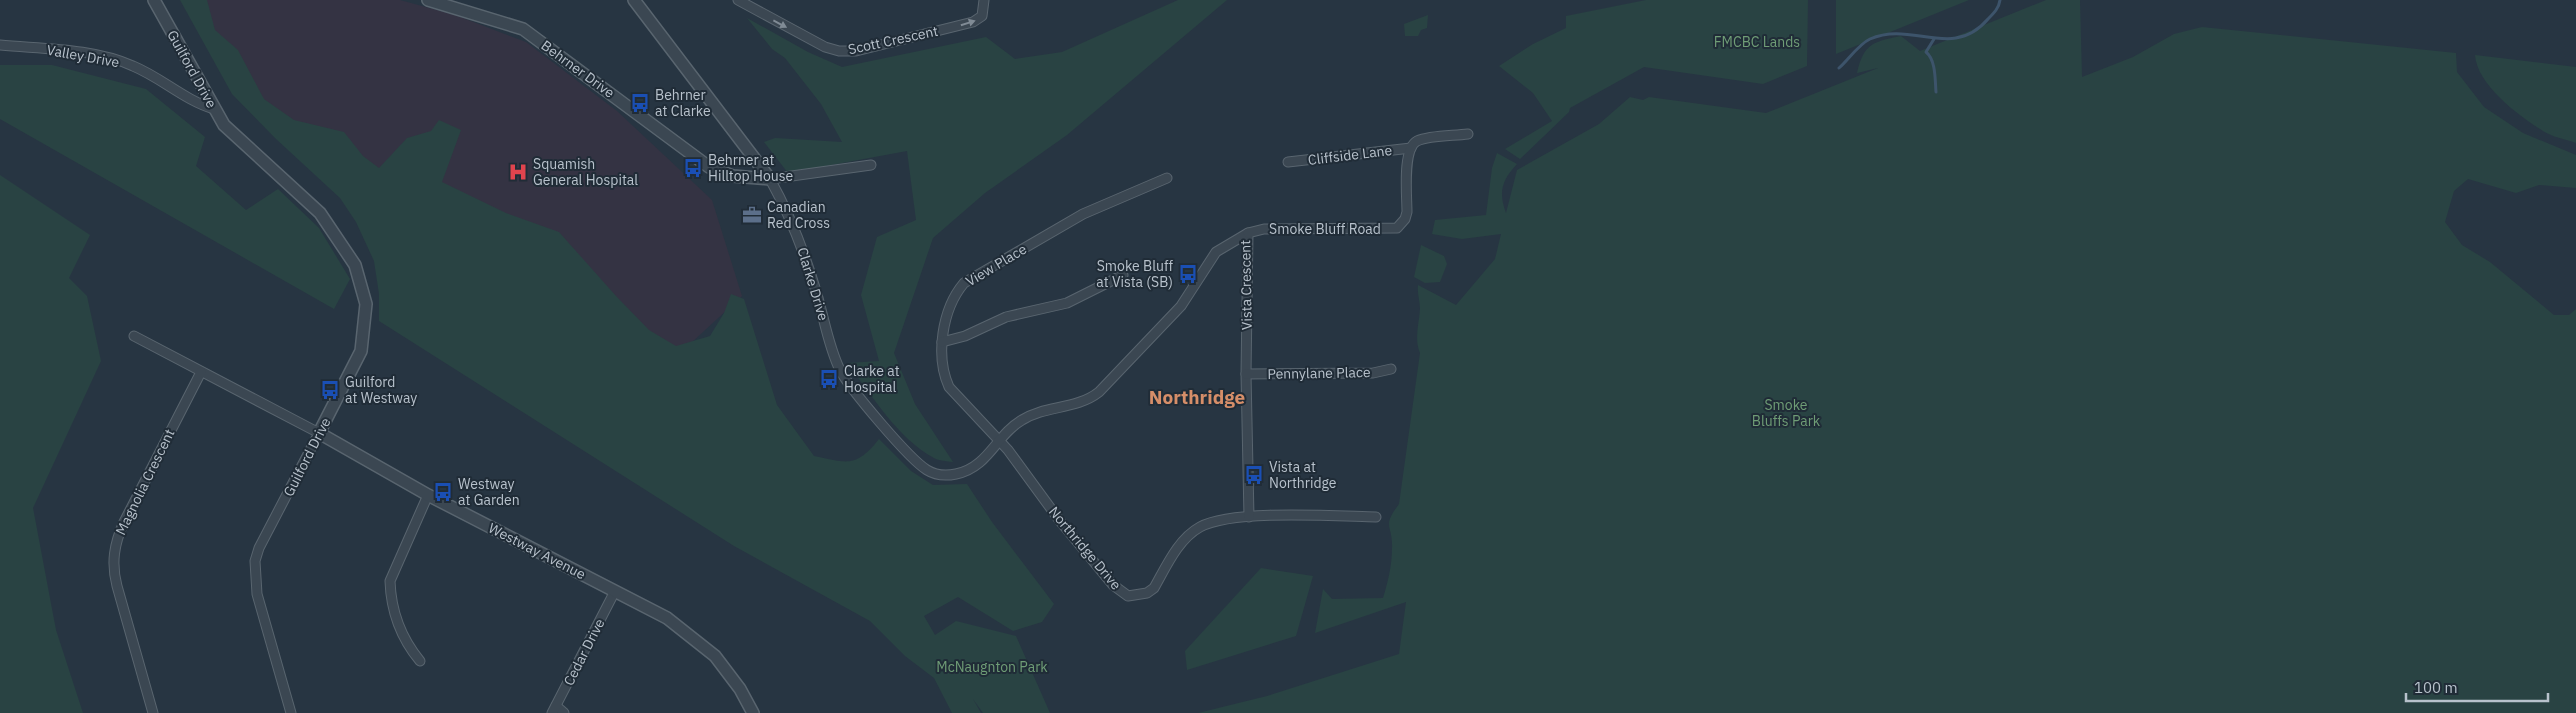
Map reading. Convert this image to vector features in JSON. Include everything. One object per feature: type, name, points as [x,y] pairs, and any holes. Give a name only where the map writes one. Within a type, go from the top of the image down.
[{"type":"street","name":"Guilford Drive","points":[[154,0],[214,109],[236,138],[320,213],[348,251],[361,281],[366,304],[361,351],[259,548],[255,561],[257,594],[291,713]]},
{"type":"street","name":"Behrner Drive","points":[[428,0],[523,29],[710,167],[733,176],[770,179]]},
{"type":"street","name":"Clarke Drive","points":[[634,0],[770,179],[790,216],[798,237],[836,362],[855,393],[907,451],[930,472],[947,475],[958,474],[980,462],[1000,442]]},
{"type":"street","name":"Scott Crescent","points":[[738,0],[825,47],[847,52],[973,22],[982,16],[984,3]]},
{"type":"street","name":"Valley Drive","points":[[0,45],[104,57],[132,65],[156,77],[197,104],[214,109]]},
{"type":"street","name":"Cliffside Lane","points":[[1288,162],[1411,148],[1419,140],[1468,134]]},
{"type":"street","name":"Smoke Bluff Road","points":[[1248,234],[1264,229],[1388,229],[1401,225],[1407,212],[1408,160],[1411,148]]},
{"type":"street","points":[[770,179],[871,165]]},
{"type":"street","name":"View Place","points":[[1000,442],[949,387],[944,371],[942,342],[945,323],[954,298],[970,278],[1083,214],[1167,178]]},
{"type":"street","name":"Vista Crescent","points":[[1000,442],[1008,431],[1023,419],[1084,402],[1099,392],[1181,306],[1216,252],[1248,234]]},
{"type":"street","name":"Vista Crescent","points":[[1248,234],[1246,374],[1249,517]]},
{"type":"street","points":[[942,342],[965,336],[1006,317],[1068,303],[1123,275]]},
{"type":"street","name":"Westway Avenue","points":[[134,336],[319,434],[428,495],[667,618],[700,642],[728,672],[753,713]]},
{"type":"street","name":"Pennylane Place","points":[[1246,374],[1373,373],[1391,368]]},
{"type":"street","name":"Magnolia Crescent","points":[[153,713],[117,586],[113,569],[114,556],[117,538],[124,522],[201,372]]},
{"type":"street","name":"Northridge Drive","points":[[1000,442],[1090,559],[1113,585],[1128,596],[1147,593],[1154,588],[1184,540],[1200,527],[1249,517],[1376,516]]},
{"type":"street","points":[[420,661],[402,636],[390,594],[390,581],[428,495]]},
{"type":"street","name":"Cedar Drive","points":[[554,709],[615,591]]},
{"type":"street","points":[[554,709],[564,713]]},
{"type":"shaded area","name":"Squamish General Hospital","points":[[192,0],[400,0],[455,15],[526,42],[617,111],[712,200],[742,296],[677,356],[305,145],[241,79]]},
{"type":"green space","name":"McNaugnton Park","points":[[180,0],[207,0],[215,30],[238,50],[264,99],[294,120],[344,132],[363,156],[379,168],[407,138],[431,131],[439,120],[461,130],[442,182],[506,213],[559,232],[649,330],[676,346],[710,336],[724,313],[731,294],[744,299],[777,405],[814,456],[851,461],[864,455],[879,439],[911,471],[933,485],[967,484],[992,522],[1054,604],[1042,622],[1013,631],[958,597],[924,616],[935,635],[956,621],[1016,636],[1050,713],[983,713],[973,699],[981,713],[952,713],[934,678],[905,656],[870,621],[734,546],[379,321],[379,294],[374,261],[356,222],[340,198],[275,138],[232,94]]},
{"type":"green space","points":[[1178,0],[1227,0],[1067,135],[985,193],[933,238],[894,353],[915,404],[953,462],[934,458],[908,439],[897,428],[847,363],[879,361],[861,295],[877,237],[916,220],[907,151],[788,173],[764,142],[775,138],[842,142],[821,104],[785,58],[772,49],[747,18],[808,52],[842,67],[986,37],[1015,59],[1062,52]]},
{"type":"green space","name":"FMCBC Lands","points":[[1646,0],[1808,0],[1807,66],[1763,84],[1644,67],[1570,108],[1569,112],[1520,159],[1505,149],[1552,121],[1533,93],[1499,66],[1533,44],[1566,28],[1566,16]]},
{"type":"green space","name":"FMCBC Lands","points":[[1836,0],[1969,0],[1836,54]]},
{"type":"green space","name":"Smoke Bluffs Park","points":[[2046,0],[2080,0],[2082,77],[2133,57],[2174,34],[2202,27],[2456,53],[2457,72],[2484,107],[2523,133],[2576,155],[2576,188],[2539,185],[2516,193],[2468,179],[2454,191],[2445,222],[2462,245],[2490,262],[2554,315],[2569,315],[2576,309],[2576,713],[1198,713],[1267,696],[1399,654],[1406,602],[1315,633],[1323,589],[1332,599],[1383,598],[1392,554],[1389,522],[1399,504],[1420,353],[1417,337],[1420,309],[1418,285],[1456,305],[1495,259],[1501,234],[1462,239],[1432,234],[1435,220],[1486,215],[1492,168],[1497,153],[1517,164],[1508,175],[1503,187],[1502,199],[1506,213],[1517,170],[1599,124],[1630,97],[1643,100],[1649,97],[1766,113],[1878,68],[1857,73],[1863,55],[1877,42],[1901,36],[1920,51]]},
{"type":"green space","points":[[1428,15],[1427,28],[1421,30],[1418,36],[1405,36],[1404,24]]},
{"type":"green space","points":[[2475,55],[2576,67],[2576,143],[2547,133],[2511,108],[2483,77]]},
{"type":"green space","points":[[0,65],[52,65],[146,89],[205,137],[196,166],[246,210],[278,189],[319,228],[350,279],[334,309],[0,119]]},
{"type":"green space","points":[[0,175],[90,235],[69,278],[87,296],[101,361],[33,508],[56,630],[83,713],[0,713]]},
{"type":"green space","points":[[1421,245],[1444,256],[1447,264],[1440,282],[1425,283],[1414,277]]},
{"type":"green space","points":[[1261,568],[1313,576],[1296,636],[1187,670],[1185,651]]},
{"type":"waterway","points":[[1839,68],[1866,41],[1886,34],[1946,39],[1960,37],[1974,31],[1988,19],[1997,8],[2000,0]]},
{"type":"waterway","points":[[1934,39],[1926,52],[1932,60],[1936,92]]},
{"type":"place","name":"Behrner at Clarke","points":[[640,103]]},
{"type":"place","name":"Behrner at Hilltop House","points":[[693,168]]},
{"type":"place","name":"Squamish General Hospital","points":[[518,172]]},
{"type":"place","name":"Canadian Red Cross","points":[[752,215]]},
{"type":"place","name":"Smoke Bluff at Vista (SB)","points":[[1188,274]]},
{"type":"place","name":"Clarke at Hospital","points":[[829,379]]},
{"type":"place","name":"Guilford at Westway","points":[[330,390]]},
{"type":"place","name":"Vista at Northridge","points":[[1254,475]]},
{"type":"place","name":"Westway at Garden","points":[[443,492]]},
{"type":"district","name":"Northridge","points":[[1197,397]]}]
